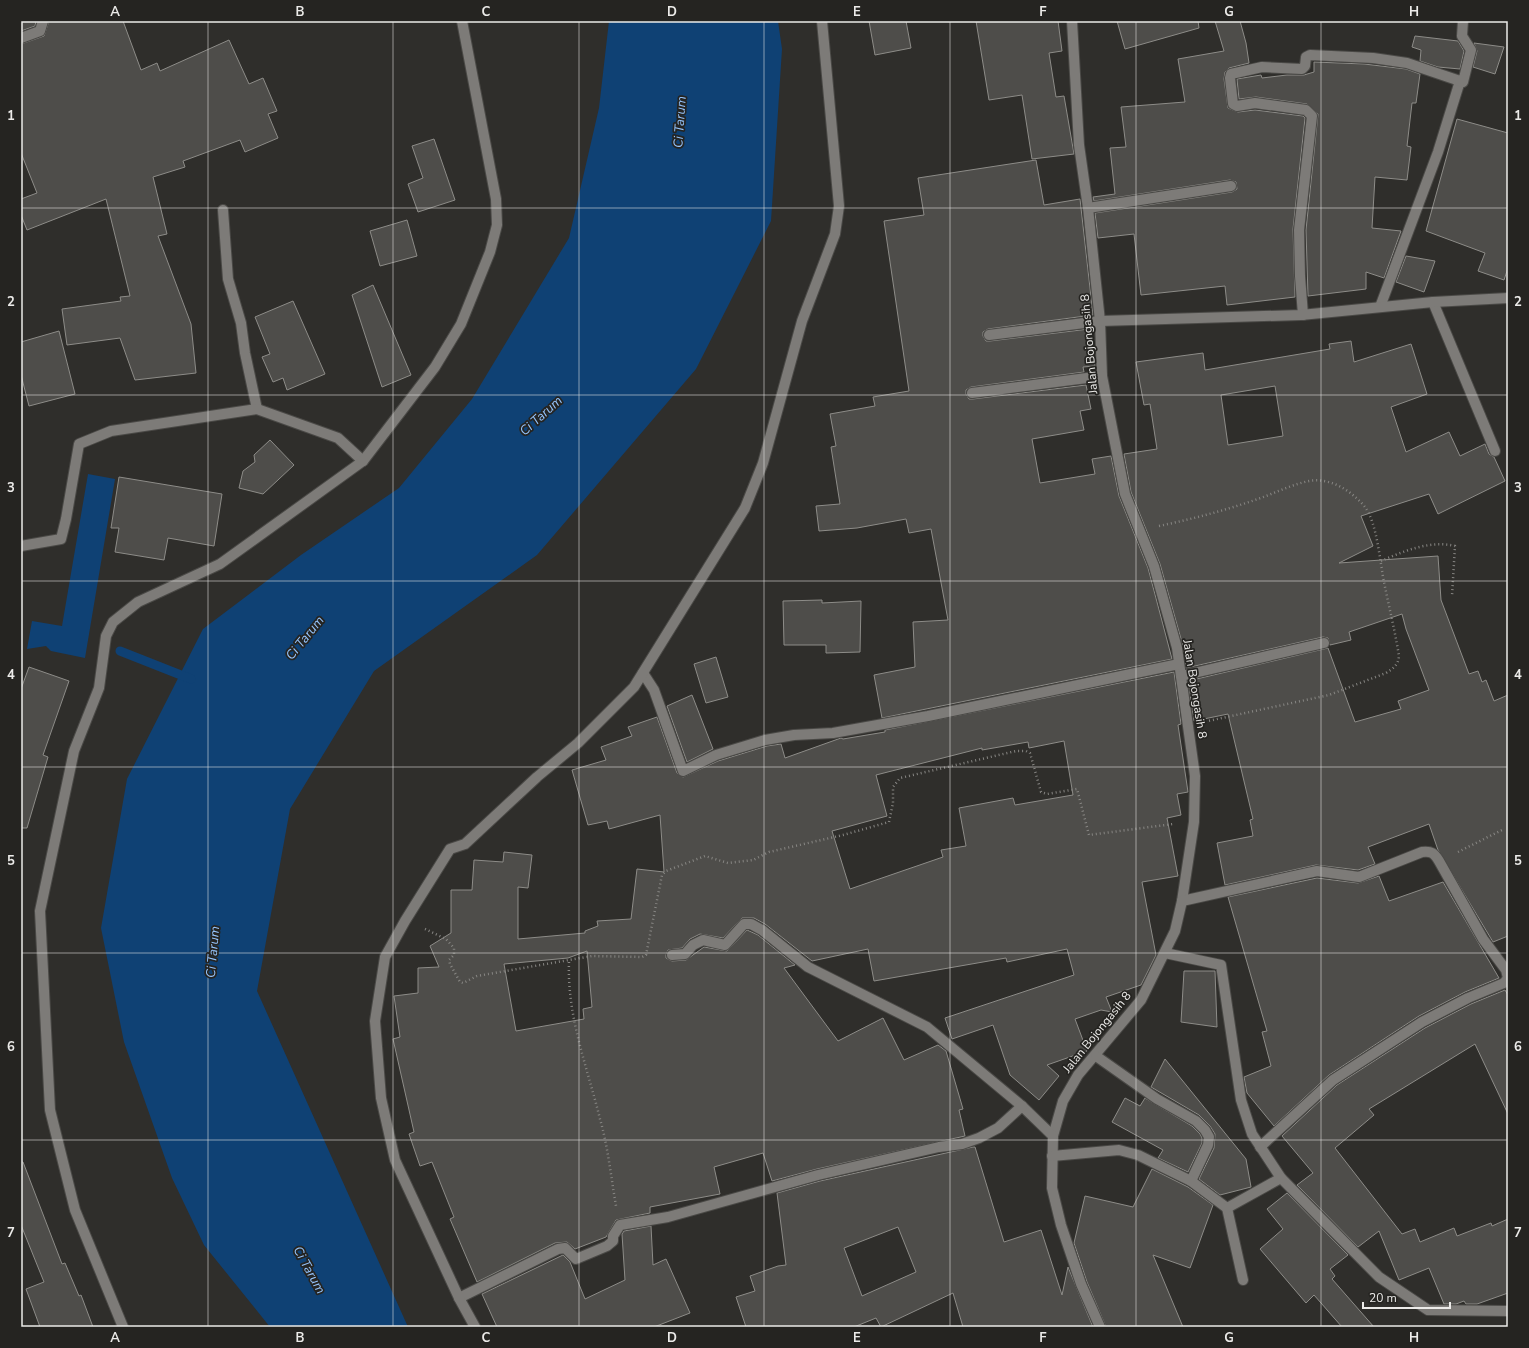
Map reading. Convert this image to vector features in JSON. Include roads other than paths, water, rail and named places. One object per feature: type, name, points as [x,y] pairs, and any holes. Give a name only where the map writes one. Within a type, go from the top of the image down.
[{"type":"street","points":[[21,38],[40,31],[43,21]]},
{"type":"street","points":[[123,1327],[75,1210],[50,1110],[40,911],[74,750],[99,688],[106,636],[113,622],[138,602],[220,564],[363,461],[435,367],[461,324],[490,252],[497,225],[496,199],[462,21]]},
{"type":"street","points":[[475,1327],[459,1298],[396,1160],[381,1098],[375,1022],[385,957],[404,921],[450,849],[465,844],[537,777],[578,743],[634,687],[745,508],[762,463],[802,321],[834,234],[839,206],[822,21]]},
{"type":"street","name":"Jalan Bojongasih 8","points":[[1072,21],[1079,145],[1088,208],[1100,321],[1102,376],[1125,494],[1154,566],[1177,648],[1195,776],[1194,822],[1182,902],[1175,931],[1141,1000],[1096,1056],[1078,1075],[1063,1100],[1053,1136],[1052,1188],[1061,1225],[1081,1284],[1100,1327]]},
{"type":"street","points":[[1303,315],[1299,230],[1312,116],[1306,110],[1255,103],[1237,106],[1233,104],[1230,78],[1231,74],[1262,67],[1302,69],[1305,66],[1306,57],[1310,55],[1373,58],[1407,63],[1463,82],[1471,50],[1462,36],[1462,21]]},
{"type":"street","points":[[1380,307],[1438,152],[1460,81]]},
{"type":"street","points":[[1088,208],[1231,186]]},
{"type":"street","points":[[223,210],[228,279],[241,323],[245,353],[257,409]]},
{"type":"street","points":[[989,335],[1100,321],[1303,315],[1433,302],[1508,298]]},
{"type":"street","points":[[1433,302],[1495,452]]},
{"type":"street","points":[[972,393],[1102,376]]},
{"type":"street","points":[[21,546],[61,539],[66,519],[78,444],[111,431],[257,409],[338,438],[363,461]]},
{"type":"street","points":[[1181,676],[1324,643]]},
{"type":"street","points":[[643,673],[654,690],[683,771],[716,755],[765,740],[794,735],[833,733],[928,716],[1179,664]]},
{"type":"street","points":[[1182,902],[1317,871],[1359,877],[1422,852],[1434,853],[1482,939],[1506,970],[1508,978],[1504,983],[1468,998],[1422,1022],[1332,1080],[1260,1147]]},
{"type":"street","points":[[672,955],[685,954],[698,941],[703,940],[725,945],[744,924],[751,924],[762,930],[808,967],[927,1027],[1022,1106],[1053,1136]]},
{"type":"street","points":[[1165,954],[1221,966],[1240,1100],[1252,1134],[1281,1178],[1379,1277],[1428,1310],[1508,1311]]},
{"type":"street","points":[[1096,1056],[1157,1099],[1196,1121],[1204,1130],[1209,1137],[1208,1145],[1191,1182]]},
{"type":"street","points":[[459,1298],[558,1249],[565,1248],[576,1259],[607,1246],[613,1240],[613,1236],[620,1225],[668,1217],[818,1175],[939,1147],[962,1144],[979,1138],[998,1128],[1022,1106]]},
{"type":"street","points":[[1052,1156],[1119,1150],[1138,1155],[1191,1182],[1227,1208],[1243,1280]]},
{"type":"street","points":[[1227,1208],[1281,1178]]},
{"type":"water","name":"Ci Tarum","points":[[609,21],[778,21],[782,49],[771,221],[696,369],[537,555],[374,671],[290,809],[257,991],[408,1327],[270,1327],[204,1245],[172,1178],[124,1042],[101,928],[127,779],[203,629],[301,555],[399,488],[472,399],[569,238],[599,108]]},
{"type":"water","points":[[88,474],[115,479],[85,658],[51,651],[46,646],[27,649],[32,621],[62,626]]},
{"type":"waterway","points":[[120,651],[191,679]]}]
